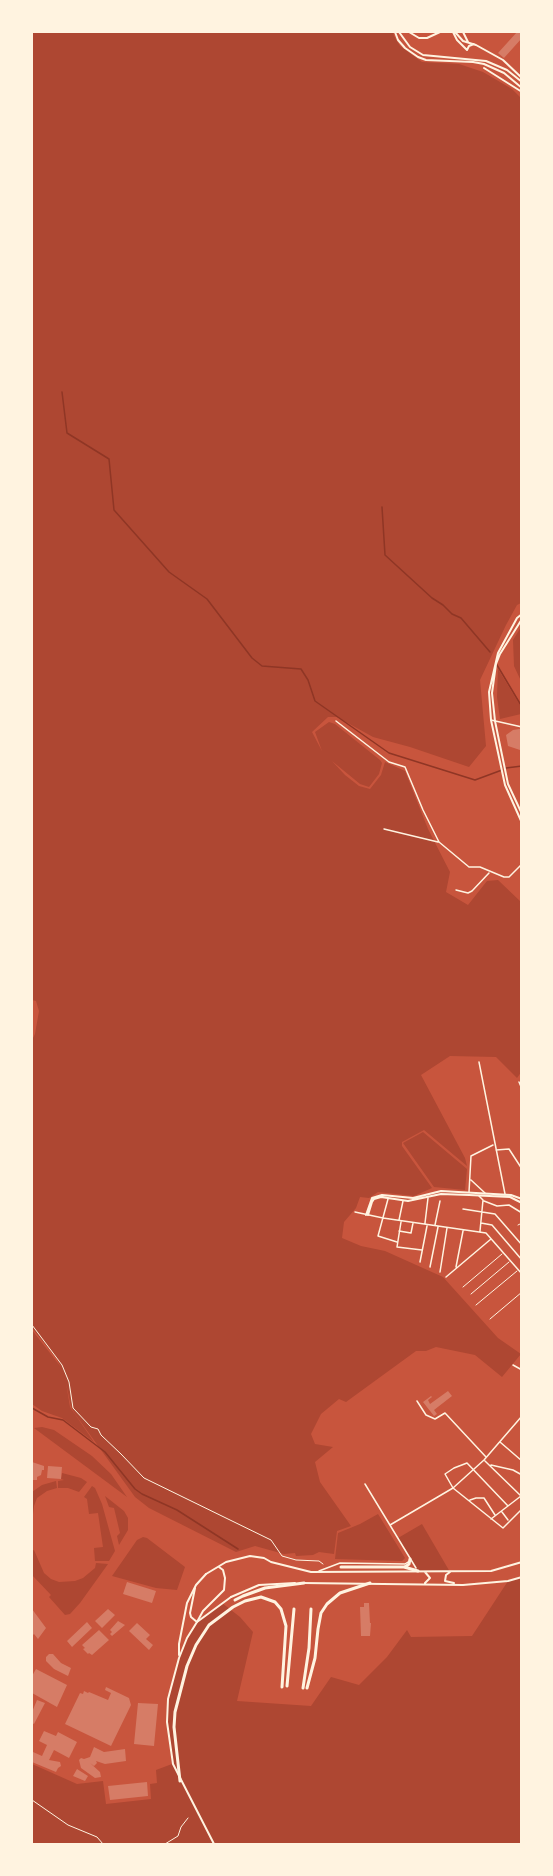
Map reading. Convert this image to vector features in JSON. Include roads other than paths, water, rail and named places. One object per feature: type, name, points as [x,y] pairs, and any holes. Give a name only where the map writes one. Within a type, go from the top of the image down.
[{"type":"highway","points":[[404,1567],[409,1564],[410,1559]]},
{"type":"highway","points":[[341,1567],[404,1567],[418,1571]]},
{"type":"highway","points":[[235,1600],[265,1588],[304,1583]]},
{"type":"highway","points":[[310,1610],[305,1688],[315,1658],[321,1613],[340,1593],[370,1583]]},
{"type":"highway","points":[[180,1781],[174,1726],[175,1712],[187,1666],[196,1645],[209,1625],[233,1607],[251,1599],[261,1597],[275,1602],[281,1609],[286,1626],[284,1686],[294,1609]]},
{"type":"main road","points":[[394,32],[405,48],[418,57],[426,60],[484,64],[504,73],[522,88]]},
{"type":"main road","points":[[399,32],[410,46],[423,55],[486,61],[507,70],[522,80]]},
{"type":"main road","points":[[409,32],[416,38],[428,38],[440,32]]},
{"type":"main road","points":[[454,32],[461,39],[503,60],[522,80]]},
{"type":"main road","points":[[454,32],[457,40],[467,50],[471,45],[476,45]]},
{"type":"main road","points":[[463,32],[468,42]]},
{"type":"main road","points":[[484,68],[522,92]]},
{"type":"main road","points":[[522,614],[517,618],[498,653],[489,692],[505,785],[522,823]]},
{"type":"main road","points":[[522,619],[500,654],[496,664],[492,693],[493,720],[508,784],[522,814]]},
{"type":"main road","points":[[428,1196],[441,1191],[476,1194]]},
{"type":"main road","points":[[367,1215],[372,1198],[378,1195],[403,1199],[441,1194],[486,1194],[505,1195],[522,1201]]},
{"type":"main road","points":[[486,1194],[522,1201]]},
{"type":"main road","points":[[179,1658],[183,1619],[196,1585],[218,1566],[237,1558],[255,1557],[311,1572],[491,1571],[522,1562]]},
{"type":"main road","points":[[517,1564],[522,1567]]},
{"type":"main road","points":[[214,1845],[172,1764],[167,1722],[168,1699],[187,1638],[203,1611],[224,1590],[225,1576],[223,1570],[218,1566]]},
{"type":"main road","points":[[422,1584],[430,1578],[424,1572]]},
{"type":"main road","points":[[450,1572],[446,1575],[445,1581],[457,1585]]},
{"type":"main road","points":[[197,1622],[231,1596],[259,1585],[278,1583],[457,1585],[508,1581],[521,1577]]},
{"type":"main road","points":[[196,1585],[190,1613],[197,1622]]},
{"type":"street","points":[[493,720],[522,727]]},
{"type":"street","points":[[336,722],[389,762],[405,767],[439,842],[469,867],[480,867],[509,877],[522,864]]},
{"type":"street","points":[[384,829],[439,842]]},
{"type":"street","points":[[456,890],[468,893],[472,891],[490,872]]},
{"type":"street","points":[[478,1062],[505,1195]]},
{"type":"street","points":[[519,1082],[522,1089]]},
{"type":"street","points":[[469,1192],[471,1156],[494,1145]]},
{"type":"street","points":[[495,1150],[509,1149],[522,1169]]},
{"type":"street","points":[[470,1180],[486,1194]]},
{"type":"street","points":[[476,1194],[497,1206],[509,1205],[522,1213]]},
{"type":"street","points":[[420,1262],[428,1196]]},
{"type":"street","points":[[389,1197],[378,1236],[397,1242]]},
{"type":"street","points":[[403,1199],[397,1247],[422,1250]]},
{"type":"street","points":[[480,1232],[483,1200]]},
{"type":"street","points":[[430,1267],[440,1201]]},
{"type":"street","points":[[463,1209],[495,1214],[522,1245]]},
{"type":"street","points":[[355,1212],[486,1233],[522,1274]]},
{"type":"street","points":[[399,1231],[411,1233],[413,1223]]},
{"type":"street","points":[[481,1223],[492,1225],[522,1260]]},
{"type":"street","points":[[440,1272],[447,1228]]},
{"type":"street","points":[[456,1268],[463,1230]]},
{"type":"street","points":[[446,1277],[491,1239]]},
{"type":"street","points":[[518,1270],[522,1266]]},
{"type":"street","points":[[513,1365],[522,1370]]},
{"type":"street","points":[[417,1401],[426,1415],[435,1419],[445,1413],[489,1464],[521,1496],[491,1519]]},
{"type":"street","points":[[390,1525],[453,1488],[486,1459],[522,1416]]},
{"type":"street","points":[[500,1442],[522,1461]]},
{"type":"street","points":[[508,1506],[467,1463],[445,1474],[453,1488],[503,1528],[522,1509]]},
{"type":"street","points":[[489,1464],[513,1470],[522,1475]]},
{"type":"street","points":[[365,1484],[418,1571]]},
{"type":"street","points":[[469,1501],[484,1498],[496,1515]]},
{"type":"street","points":[[502,1511],[510,1521]]},
{"type":"street","points":[[319,1571],[340,1563],[405,1564],[410,1559]]},
{"type":"lane","points":[[518,1225],[522,1223]]},
{"type":"lane","points":[[463,1287],[504,1252]]},
{"type":"lane","points":[[471,1294],[511,1261]]},
{"type":"lane","points":[[476,1305],[518,1270]]},
{"type":"lane","points":[[490,1319],[522,1292]]},
{"type":"waterway","points":[[62,392],[67,433],[109,459],[114,510],[169,572],[207,599],[252,658],[262,666],[301,669],[308,680],[315,701],[389,753],[475,780],[502,770]]},
{"type":"waterway","points":[[382,507],[385,555],[432,598],[452,614],[461,618],[490,652]]},
{"type":"waterway","points":[[497,665],[522,707]]},
{"type":"waterway","points":[[506,768],[522,766]]},
{"type":"waterway","points":[[32,1408],[48,1417],[63,1420],[105,1452],[135,1489],[142,1494],[177,1510],[238,1549]]}]
